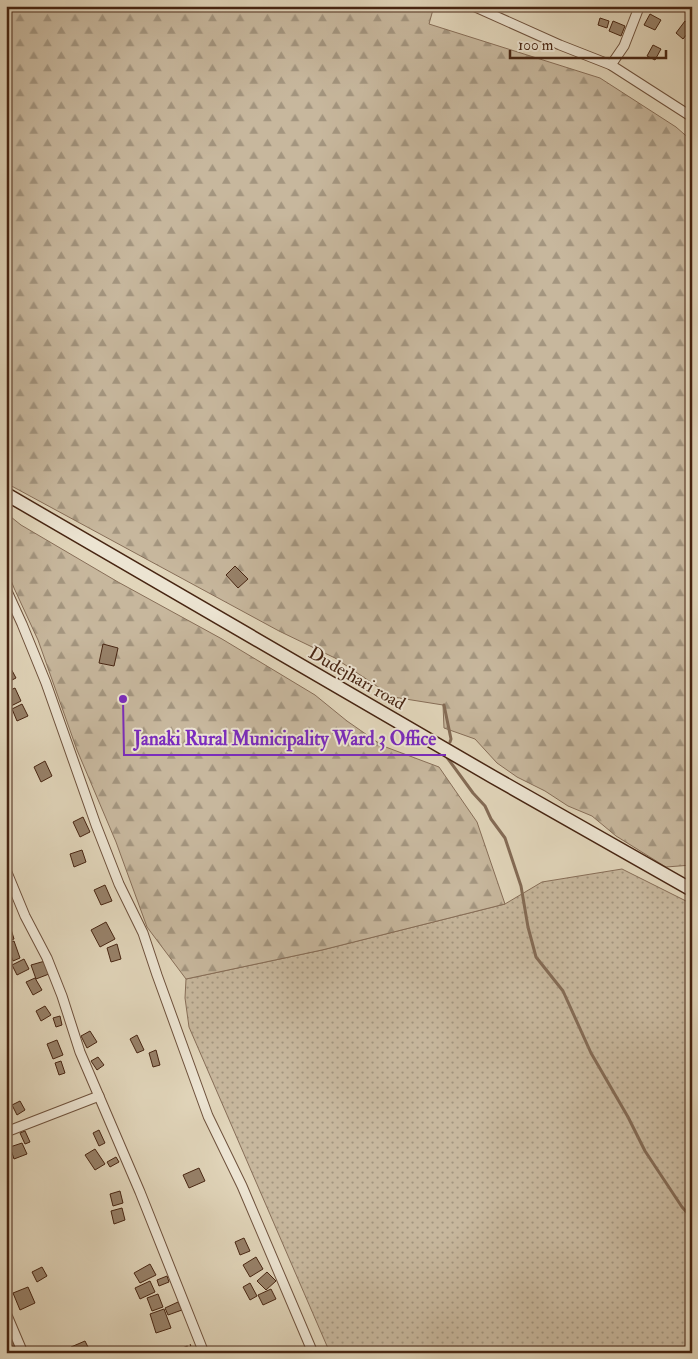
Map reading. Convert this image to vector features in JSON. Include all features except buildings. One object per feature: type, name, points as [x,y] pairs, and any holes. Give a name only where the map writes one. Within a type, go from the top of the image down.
[{"type":"street","points":[[472,6],[560,45],[611,65],[692,117]]},
{"type":"street","points":[[611,65],[624,46],[640,6]]},
{"type":"street","name":"Dudejhari road","points":[[6,494],[468,763],[692,890]]},
{"type":"street","points":[[6,589],[46,683],[96,825],[120,884],[143,933],[208,1116],[242,1186],[313,1353]]},
{"type":"street","points":[[6,870],[25,916],[47,958],[62,996],[80,1052],[140,1192],[204,1353]]},
{"type":"street","points":[[6,1132],[99,1096]]},
{"type":"street","points":[[6,1313],[23,1353]]},
{"type":"path","points":[[172,1353],[200,1342]]},
{"type":"green space","points":[[6,6],[434,6],[429,24],[600,78],[676,127],[692,141],[692,865],[666,867],[616,836],[592,816],[568,806],[545,791],[517,777],[497,763],[475,739],[444,728],[443,705],[393,697],[335,658],[279,631],[6,483]]},
{"type":"green space","points":[[6,513],[21,525],[118,582],[222,639],[315,695],[347,721],[383,746],[439,767],[477,822],[505,904],[322,950],[186,979],[147,927],[116,842],[77,750],[38,640],[6,568]]},
{"type":"green space","points":[[622,869],[692,904],[692,1353],[330,1353],[189,1027],[185,998],[186,979],[322,950],[505,904],[542,882]]},
{"type":"waterway","points":[[444,705],[450,742]]},
{"type":"waterway","points":[[446,756],[485,806],[491,819],[505,838],[521,886],[528,927],[536,957],[563,991],[591,1053],[628,1117],[645,1151],[682,1207],[692,1218]]},
{"type":"place","name":"Janaki Rural Municipality Ward 3 Office","points":[[123,699]]}]
